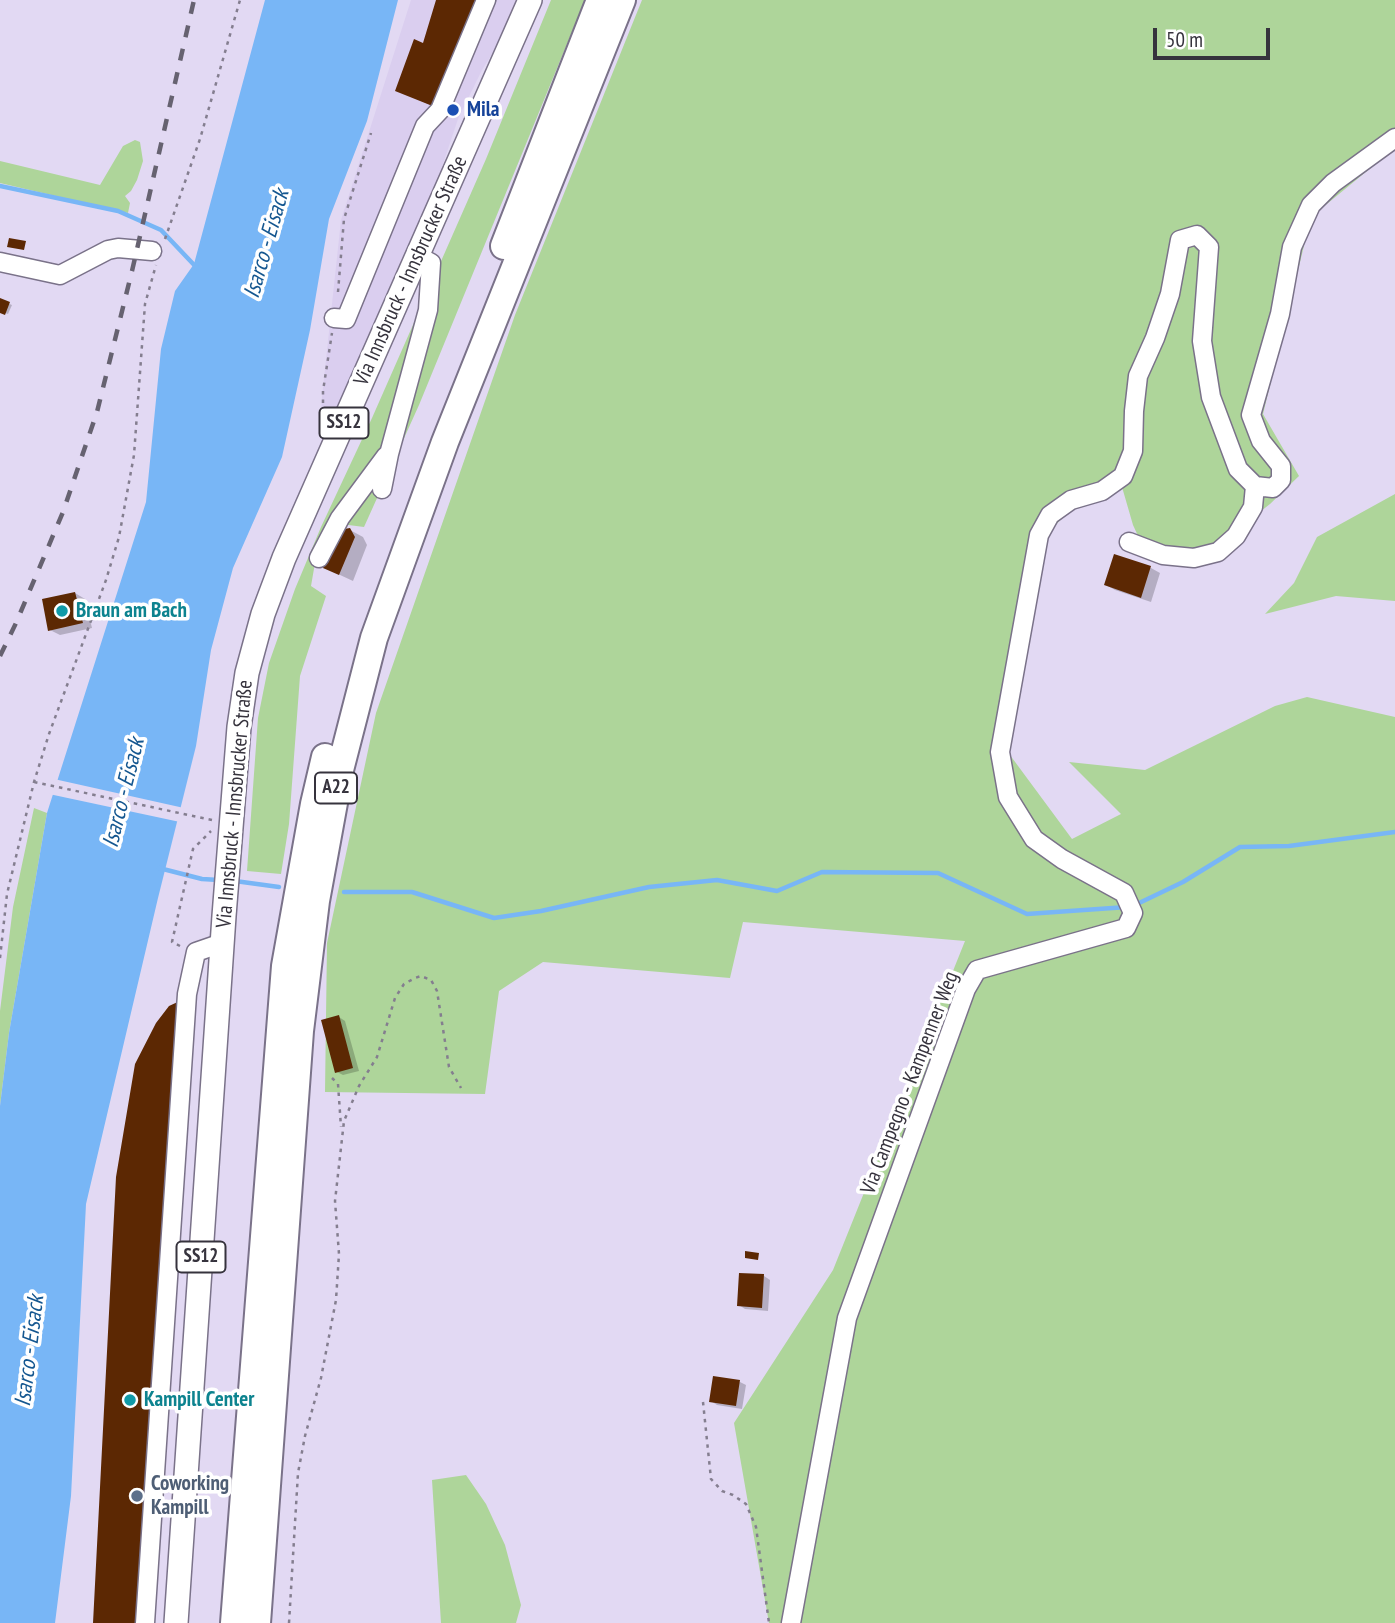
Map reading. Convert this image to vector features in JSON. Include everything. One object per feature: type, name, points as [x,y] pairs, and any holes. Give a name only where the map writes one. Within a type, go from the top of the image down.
[{"type":"highway","name":"A22","points":[[234,1623],[285,966],[314,804],[355,637],[429,436],[600,0]]},
{"type":"highway","name":"A22","points":[[257,1623],[300,1031],[316,901],[343,757],[374,638],[440,455],[622,0]]},
{"type":"main road","name":"Via Innsbruck - Innsbrucker Straße","points":[[176,1623],[222,943],[239,727],[247,673],[263,614],[284,558],[530,0]]},
{"type":"street","points":[[334,318],[346,318],[425,126],[440,110],[486,0]]},
{"type":"street","points":[[1129,542],[1163,555],[1194,558],[1218,552],[1236,536],[1253,507],[1255,486],[1273,488],[1281,480],[1281,466],[1261,441],[1251,415],[1280,314],[1292,247],[1311,205],[1333,183],[1395,138]]},
{"type":"street","name":"Via Campegno - Kampenner Weg","points":[[791,1623],[846,1318],[966,989],[976,970],[1126,928],[1133,914],[1124,893],[1062,859],[1034,839],[1009,797],[1000,752],[1039,536],[1050,515],[1060,507],[1071,500],[1102,491],[1123,476],[1133,451],[1138,376],[1170,294],[1180,240],[1197,235],[1209,247],[1202,341],[1211,397],[1238,468],[1255,486]]},
{"type":"street","points":[[0,262],[60,275],[108,250],[118,248],[152,251]]},
{"type":"street","points":[[382,489],[388,454],[428,310],[431,263],[418,256]]},
{"type":"street","points":[[319,558],[340,518],[388,454]]},
{"type":"street","points":[[145,1623],[187,994],[196,953],[222,943]]},
{"type":"street","points":[[162,1371],[193,1373]]},
{"type":"path","points":[[178,199],[200,139],[240,0]]},
{"type":"path","points":[[322,427],[323,391],[344,219],[371,133]]},
{"type":"path","points":[[0,958],[7,894],[34,782],[48,734],[106,580],[119,537],[134,455],[144,316],[149,287]]},
{"type":"path","points":[[34,782],[214,820],[211,831],[193,849],[172,942],[196,953]]},
{"type":"path","points":[[289,1623],[298,1474],[336,1300],[339,1254],[335,1201],[342,1134],[348,1108],[377,1057],[395,998],[404,984],[415,978],[421,976],[431,980],[437,991],[449,1067],[461,1088]]},
{"type":"path","points":[[332,1078],[338,1084],[342,1134]]},
{"type":"path","points":[[703,1402],[711,1479],[722,1491],[746,1504],[757,1527],[769,1623]]},
{"type":"shaded area","points":[[411,0],[518,0],[458,119],[433,194],[327,434],[320,429],[322,397],[341,220]]},
{"type":"green space","points":[[551,0],[585,0],[419,405],[364,527],[333,523],[315,563],[311,586],[326,596],[300,676],[289,824],[281,874],[247,871],[258,718],[269,663],[295,589],[321,527],[486,159]]},
{"type":"green space","points":[[642,0],[1395,0],[1395,148],[1311,217],[1263,414],[1299,476],[1270,504],[1229,536],[1194,555],[1139,538],[1122,487],[1089,505],[1069,511],[1049,532],[1007,751],[1072,839],[1121,814],[1069,762],[1145,770],[1275,706],[1307,697],[1395,717],[1395,1623],[769,1623],[734,1423],[833,1270],[965,941],[743,922],[730,978],[543,962],[499,991],[485,1094],[325,1092],[327,943],[376,713],[515,315]]},
{"type":"green space","points":[[135,140],[140,142],[143,161],[137,180],[125,196],[130,203],[128,213],[0,183],[0,161],[100,185],[123,146]]},
{"type":"green space","points":[[1395,494],[1395,601],[1336,596],[1265,614],[1294,583],[1317,537]]},
{"type":"green space","points":[[34,808],[47,813],[9,1033],[0,1106],[0,1011],[13,907]]},
{"type":"green space","points":[[466,1475],[486,1504],[505,1545],[521,1605],[516,1623],[441,1623],[432,1480]]},
{"type":"water","name":"Isarco - Eisack","points":[[265,0],[398,0],[367,121],[329,219],[310,330],[282,457],[233,568],[211,650],[196,746],[86,1204],[71,1496],[55,1623],[0,1623],[0,1106],[9,1033],[47,813],[146,502],[161,349],[175,291],[194,264]]},
{"type":"pier","points":[[54,779],[184,808],[180,822],[49,794]]},
{"type":"building","points":[[436,0],[481,0],[435,107],[395,91],[414,39],[423,43]]},
{"type":"building","points":[[9,238],[26,241],[24,250],[7,247]]},
{"type":"building","points":[[0,298],[10,302],[5,315],[0,313]]},
{"type":"building","points":[[350,528],[355,537],[339,575],[323,568],[338,530]]},
{"type":"building","points":[[1114,554],[1151,566],[1141,598],[1104,585]]},
{"type":"building","name":"Braun am Bach","points":[[75,592],[83,623],[48,631],[42,599]]},
{"type":"building","name":"Kampill Center","points":[[182,1000],[140,1623],[93,1623],[116,1177],[135,1064],[156,1023],[169,1006]]},
{"type":"building","points":[[339,1015],[353,1068],[335,1073],[321,1020]]},
{"type":"building","points":[[745,1251],[759,1253],[758,1260],[745,1258]]},
{"type":"building","points":[[739,1273],[764,1274],[762,1308],[737,1306]]},
{"type":"building","points":[[713,1376],[740,1380],[736,1406],[709,1402]]},
{"type":"waterway","points":[[0,186],[118,211],[161,230],[197,268]]},
{"type":"waterway","points":[[1135,905],[1183,882],[1240,847],[1289,846],[1395,832]]},
{"type":"waterway","points":[[159,868],[202,879],[219,880]]},
{"type":"waterway","points":[[344,892],[412,892],[494,918],[541,911],[649,887],[717,880],[777,891],[822,872],[938,873],[1027,914],[1127,907]]},
{"type":"waterway","points":[[235,881],[279,887]]},
{"type":"railway","points":[[0,656],[63,512],[97,412],[194,0]]},
{"type":"place","name":"Mila","points":[[453,110]]},
{"type":"place","name":"Braun am Bach","points":[[62,611]]},
{"type":"place","name":"Kampill Center","points":[[130,1400]]},
{"type":"place","name":"Coworking Kampill","points":[[137,1496]]}]
